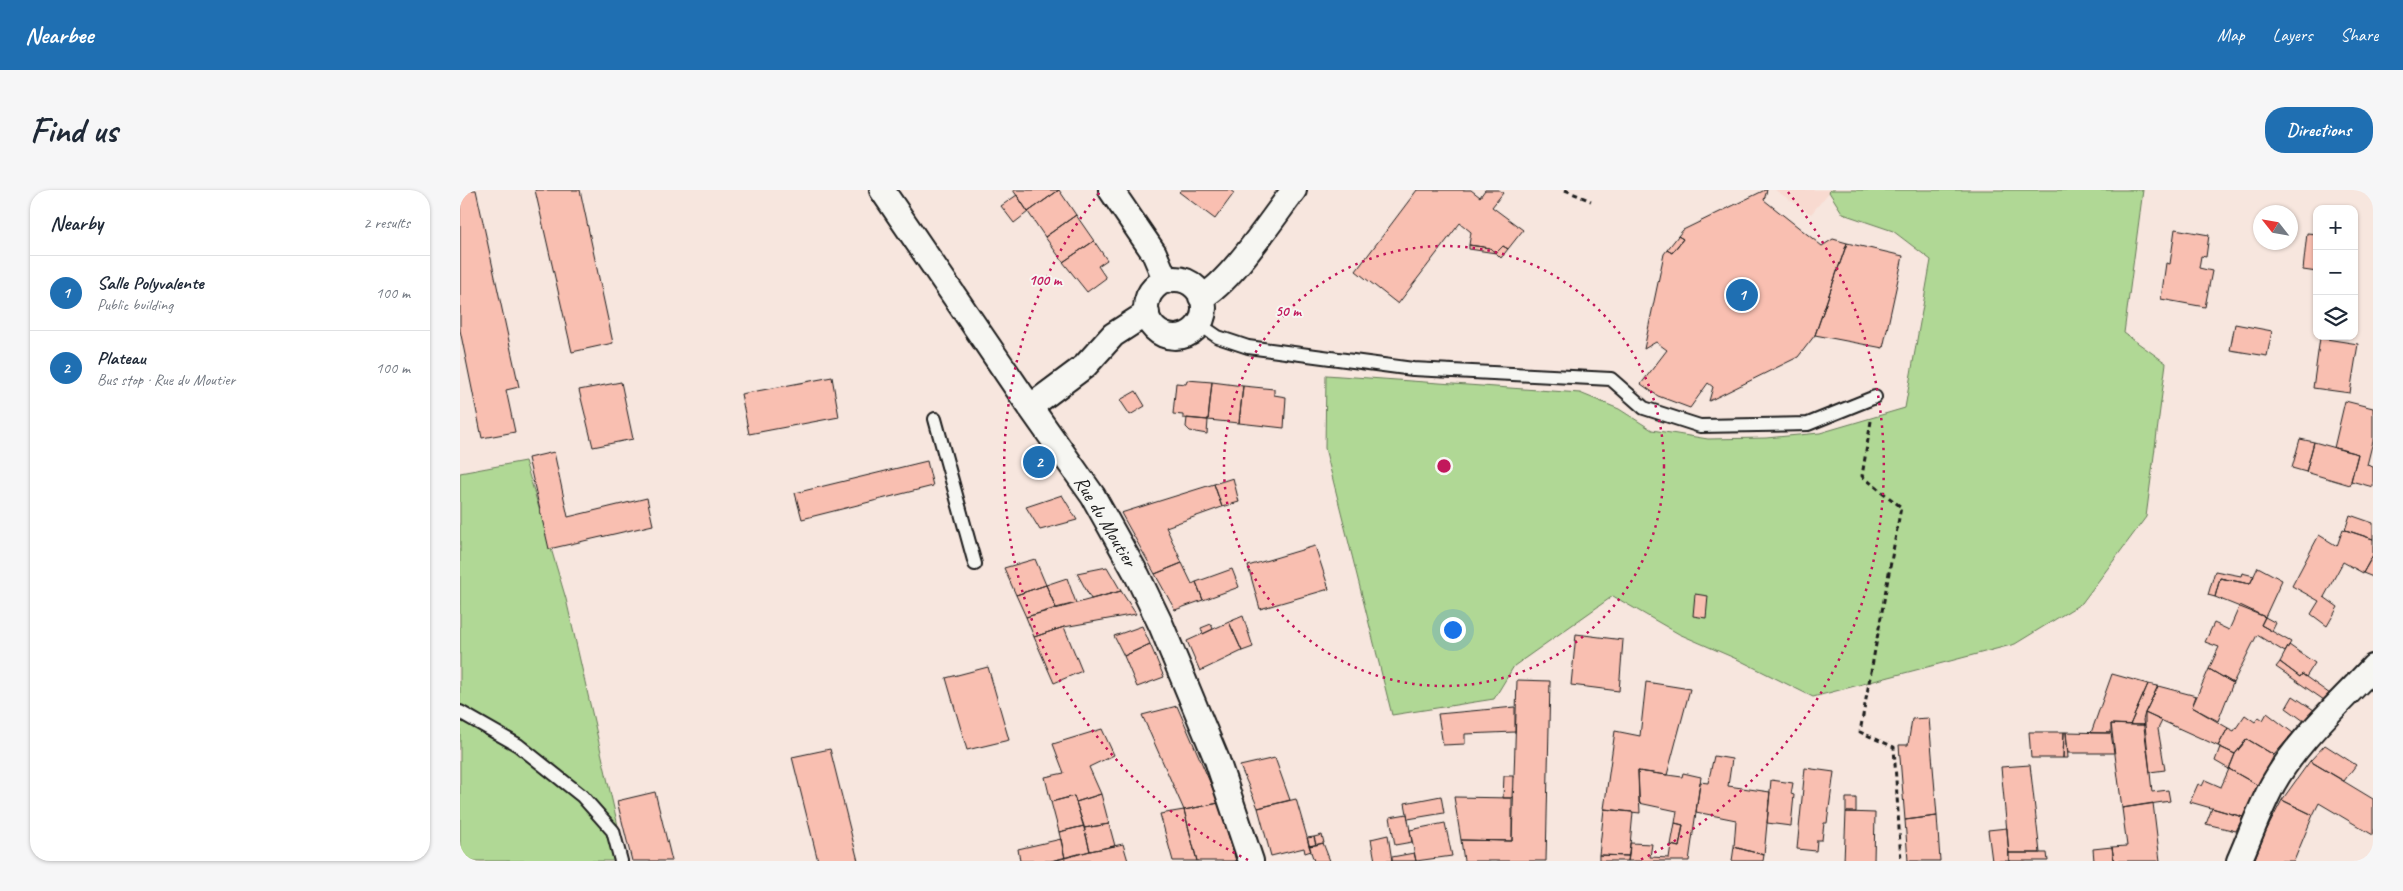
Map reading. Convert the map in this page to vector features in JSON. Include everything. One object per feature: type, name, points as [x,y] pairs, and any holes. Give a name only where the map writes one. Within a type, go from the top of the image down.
[{"type":"street","name":"Rue du Moutier","points":[[882,190],[1093,496],[1137,575],[1161,625],[1217,760],[1251,861]]},
{"type":"street","points":[[1111,190],[1159,261],[1166,282]]},
{"type":"street","points":[[1201,297],[1226,278],[1294,190]]},
{"type":"street","points":[[1184,281],[1196,289],[1201,297],[1203,314],[1199,324],[1186,335],[1173,337],[1160,333],[1154,328],[1147,313],[1147,303],[1153,290],[1166,282],[1184,281]]},
{"type":"street","points":[[1030,407],[1086,366],[1113,335],[1147,313]]},
{"type":"street","points":[[2238,861],[2273,784],[2287,763],[2304,740],[2373,667]]},
{"type":"lane","points":[[1199,324],[1226,340],[1258,348],[1413,369],[1611,379],[1644,408],[1700,426],[1808,424],[1875,397]]},
{"type":"lane","points":[[935,419],[975,564]]},
{"type":"lane","points":[[460,712],[518,745],[582,796],[613,831],[621,861]]},
{"type":"path","points":[[1565,190],[1591,201]]},
{"type":"path","points":[[1875,397],[1862,476],[1901,507],[1860,732],[1894,748],[1902,861]]},
{"type":"shaded area","points":[[1775,190],[1831,190],[1811,214]]},
{"type":"green space","points":[[1831,190],[2143,190],[2124,333],[2166,363],[2146,517],[2082,603],[2015,644],[1813,697],[1739,660],[1679,634],[1613,596],[1514,666],[1494,699],[1392,715],[1325,448],[1326,375],[1580,393],[1619,409],[1652,430],[1708,439],[1766,438],[1820,433],[1905,408],[1931,260],[1893,231],[1843,214],[1829,192]]},
{"type":"green space","points":[[525,461],[566,599],[626,861],[460,861],[460,473]]},
{"type":"building","points":[[460,190],[476,190],[519,387],[506,390],[515,432],[482,438],[460,330]]},
{"type":"building","points":[[535,190],[580,190],[613,343],[572,352]]},
{"type":"building","points":[[1013,190],[1059,190],[1028,212]]},
{"type":"building","points":[[1059,190],[1076,215],[1045,237],[1028,212]]},
{"type":"building","points":[[1181,190],[1230,190],[1234,193],[1215,219],[1179,192]]},
{"type":"building","points":[[1417,190],[1471,190],[1480,197],[1485,190],[1499,190],[1503,193],[1492,207],[1523,230],[1508,249],[1503,246],[1496,253],[1490,248],[1469,245],[1471,232],[1460,223],[1398,304],[1356,271]]},
{"type":"building","points":[[1767,190],[1764,200],[1822,246],[1833,239],[1847,243],[1815,335],[1798,357],[1709,401],[1713,387],[1708,383],[1690,408],[1658,396],[1641,384],[1667,350],[1656,342],[1644,349],[1664,254],[1667,250],[1672,253],[1683,239],[1678,236],[1683,230]]},
{"type":"building","points":[[1017,195],[1028,212],[1014,223],[1001,206]]},
{"type":"building","points":[[1076,215],[1094,241],[1063,262],[1045,237]]},
{"type":"building","points":[[2175,229],[2209,235],[2206,257],[2201,256],[2199,268],[2212,271],[2205,307],[2161,299],[2166,263],[2170,264]]},
{"type":"building","points":[[2307,233],[2313,234],[2313,271],[2303,270]]},
{"type":"building","points":[[1678,236],[1683,239],[1672,253],[1667,250]]},
{"type":"building","points":[[1094,241],[1107,260],[1098,266],[1106,278],[1087,292],[1063,262]]},
{"type":"building","points":[[1847,243],[1903,256],[1883,348],[1815,335]]},
{"type":"building","points":[[1469,245],[1490,248],[1496,253],[1469,249]]},
{"type":"building","points":[[1503,246],[1508,249],[1501,258],[1496,253]]},
{"type":"building","points":[[2235,324],[2272,331],[2267,356],[2230,350]]},
{"type":"building","points":[[2320,340],[2358,344],[2350,393],[2313,388]]},
{"type":"building","points":[[832,377],[839,417],[749,434],[741,394]]},
{"type":"building","points":[[1187,380],[1212,382],[1208,420],[1183,418],[1183,415],[1173,414],[1176,383],[1186,384]]},
{"type":"building","points":[[621,382],[633,439],[593,447],[579,390]]},
{"type":"building","points":[[1212,382],[1243,386],[1239,423],[1208,420]]},
{"type":"building","points":[[1243,386],[1274,389],[1274,395],[1286,397],[1284,428],[1239,423]]},
{"type":"building","points":[[1136,391],[1145,406],[1130,415],[1120,400]]},
{"type":"building","points":[[2345,401],[2373,408],[2373,441],[2367,465],[2373,467],[2373,487],[2351,481],[2358,454],[2334,448]]},
{"type":"building","points":[[1187,418],[1208,420],[1207,434],[1190,431],[1186,427]]},
{"type":"building","points":[[2300,439],[2314,442],[2306,472],[2292,468]]},
{"type":"building","points":[[2314,442],[2358,454],[2350,485],[2306,472]]},
{"type":"building","points":[[554,452],[568,517],[647,498],[653,525],[549,549],[528,458]]},
{"type":"building","points":[[927,461],[933,486],[802,519],[795,493]]},
{"type":"building","points":[[1233,478],[1239,502],[1222,507],[1214,484]]},
{"type":"building","points":[[1214,484],[1222,507],[1166,527],[1182,563],[1155,574],[1121,513]]},
{"type":"building","points":[[1062,495],[1077,520],[1040,530],[1026,507]]},
{"type":"building","points":[[2350,515],[2373,523],[2373,539],[2345,530]]},
{"type":"building","points":[[2343,529],[2373,539],[2373,555],[2363,573],[2343,562],[2324,597],[2338,607],[2327,626],[2311,614],[2319,601],[2292,586],[2319,535],[2337,546]]},
{"type":"building","points":[[1315,546],[1329,589],[1260,609],[1248,566]]},
{"type":"building","points":[[2373,555],[2373,577],[2363,573]]},
{"type":"building","points":[[1035,559],[1046,585],[1016,595],[1004,568]]},
{"type":"building","points":[[1182,563],[1192,584],[1196,582],[1203,600],[1175,610],[1155,574]]},
{"type":"building","points":[[1107,567],[1121,591],[1091,599],[1077,573]]},
{"type":"building","points":[[2258,567],[2282,580],[2265,617],[2215,597],[2220,578],[2250,584]]},
{"type":"building","points":[[1232,569],[1239,587],[1203,600],[1196,582]]},
{"type":"building","points":[[2215,571],[2241,576],[2242,573],[2254,576],[2250,584],[2220,578],[2215,597],[2208,595]]},
{"type":"building","points":[[1067,578],[1076,603],[1056,608],[1046,585]]},
{"type":"building","points":[[1046,585],[1056,608],[1026,617],[1016,595]]},
{"type":"building","points":[[1121,591],[1136,614],[1064,627],[1034,637],[1026,617]]},
{"type":"building","points":[[1695,594],[1708,596],[1706,618],[1693,616]]},
{"type":"building","points":[[2240,605],[2265,617],[2261,625],[2291,642],[2285,652],[2257,635],[2233,683],[2209,669],[2219,647],[2205,642],[2214,623],[2229,630]]},
{"type":"building","points":[[1243,616],[1253,647],[1242,651],[1229,622]]},
{"type":"building","points":[[2265,617],[2276,623],[2272,631],[2261,625]]},
{"type":"building","points":[[1229,622],[1242,651],[1200,671],[1187,641]]},
{"type":"building","points":[[1211,624],[1213,629],[1203,634],[1201,628]]},
{"type":"building","points":[[1142,626],[1150,644],[1124,656],[1114,636]]},
{"type":"building","points":[[1064,627],[1082,671],[1054,683],[1034,637]]},
{"type":"building","points":[[1576,634],[1623,640],[1619,691],[1571,685]]},
{"type":"building","points":[[1150,644],[1164,677],[1137,687],[1124,656]]},
{"type":"building","points":[[2289,645],[2315,663],[2306,677],[2302,674],[2300,677],[2280,662]]},
{"type":"building","points":[[2280,662],[2300,677],[2302,674],[2330,694],[2324,700],[2276,667]]},
{"type":"building","points":[[988,667],[1009,740],[967,750],[946,678]]},
{"type":"building","points":[[2209,669],[2233,683],[2218,721],[2192,707]]},
{"type":"building","points":[[2112,674],[2148,684],[2130,725],[2111,724],[2111,733],[2091,733]]},
{"type":"building","points":[[1517,680],[1550,681],[1546,861],[1464,861],[1461,840],[1512,841]]},
{"type":"building","points":[[1646,682],[1690,689],[1667,775],[1638,771],[1640,813],[1604,809],[1615,731],[1640,736]]},
{"type":"building","points":[[2148,684],[2158,686],[2145,713],[2145,725],[2130,725]]},
{"type":"building","points":[[2158,686],[2196,696],[2192,707],[2228,728],[2218,746],[2145,713]]},
{"type":"building","points":[[2293,696],[2314,710],[2304,721],[2286,708]]},
{"type":"building","points":[[1177,706],[1219,803],[1184,810],[1142,715]]},
{"type":"building","points":[[1515,707],[1515,732],[1465,734],[1465,744],[1443,745],[1438,714]]},
{"type":"building","points":[[2145,713],[2162,721],[2158,729],[2165,770],[2150,772],[2143,720]]},
{"type":"building","points":[[2267,713],[2293,733],[2274,755],[2247,739],[2235,754],[2218,746],[2228,728],[2234,731],[2245,715],[2255,722],[2259,717],[2263,720]]},
{"type":"building","points":[[1929,718],[1937,816],[1905,820],[1899,745],[1908,745],[1912,719]]},
{"type":"building","points":[[2111,724],[2145,725],[2152,792],[2168,790],[2170,801],[2122,808]]},
{"type":"building","points":[[1102,729],[1114,755],[1089,767],[1101,794],[1076,802],[1074,796],[1051,802],[1045,777],[1064,773],[1053,744]]},
{"type":"building","points":[[2029,732],[2064,732],[2063,758],[2031,758]]},
{"type":"building","points":[[2064,732],[2066,732],[2068,758],[2063,758]]},
{"type":"building","points":[[2066,732],[2111,733],[2114,753],[2068,753]]},
{"type":"building","points":[[2247,739],[2274,755],[2259,786],[2229,769],[2235,754]]},
{"type":"building","points":[[2325,745],[2356,765],[2344,781],[2310,761]]},
{"type":"building","points":[[2220,747],[2235,754],[2229,769],[2215,761]]},
{"type":"building","points":[[830,749],[858,861],[818,861],[792,757]]},
{"type":"building","points":[[1714,756],[1732,759],[1728,786],[1770,792],[1764,855],[1734,847],[1736,820],[1696,812],[1700,782],[1708,783]]},
{"type":"building","points":[[1275,758],[1290,800],[1258,808],[1240,766]]},
{"type":"building","points":[[2310,761],[2373,799],[2373,835],[2319,803],[2313,815],[2282,800]]},
{"type":"building","points":[[2030,765],[2040,853],[2009,853],[2001,767]]},
{"type":"building","points":[[1805,768],[1834,772],[1827,823],[1824,823],[1822,840],[1817,840],[1816,851],[1797,849]]},
{"type":"building","points":[[2229,769],[2259,786],[2243,817],[2190,802],[2198,784],[2202,786],[2205,780],[2221,787]]},
{"type":"building","points":[[1638,771],[1682,777],[1683,773],[1701,777],[1689,861],[1628,861],[1630,843],[1652,844],[1650,857],[1669,858],[1671,845],[1679,847],[1683,825],[1675,823],[1677,811],[1639,803]]},
{"type":"building","points":[[1504,776],[1513,776],[1512,798],[1503,798]]},
{"type":"building","points":[[1771,780],[1793,783],[1791,794],[1794,795],[1791,826],[1767,823]]},
{"type":"building","points":[[655,792],[672,861],[632,861],[617,801]]},
{"type":"building","points":[[1101,794],[1109,824],[1084,828],[1076,802]]},
{"type":"building","points":[[1074,796],[1084,826],[1059,832],[1051,802]]},
{"type":"building","points":[[1441,796],[1444,813],[1408,819],[1405,803]]},
{"type":"building","points":[[1454,797],[1512,798],[1512,841],[1461,840]]},
{"type":"building","points":[[1846,798],[1856,798],[1856,812],[1846,812]]},
{"type":"building","points":[[1296,799],[1311,851],[1305,853],[1304,848],[1271,856],[1258,808]]},
{"type":"building","points":[[2282,800],[2313,815],[2294,861],[2254,861],[2265,833]]},
{"type":"building","points":[[1219,803],[1236,861],[1197,861],[1184,810]]},
{"type":"building","points":[[2153,803],[2160,861],[2114,861],[2112,847],[2127,846],[2122,808]]},
{"type":"building","points":[[2212,808],[2243,817],[2236,831],[2206,824]]},
{"type":"building","points":[[1604,809],[1633,812],[1629,856],[1599,855]]},
{"type":"building","points":[[1184,810],[1197,861],[1173,861],[1160,814]]},
{"type":"building","points":[[1846,812],[1875,813],[1874,861],[1844,861]]},
{"type":"building","points":[[1407,814],[1412,842],[1395,845],[1390,817]]},
{"type":"building","points":[[1937,816],[1940,861],[1908,861],[1905,820]]},
{"type":"building","points":[[1445,823],[1452,856],[1416,861],[1410,830]]},
{"type":"building","points":[[1675,823],[1683,825],[1679,847],[1671,845]]},
{"type":"building","points":[[1109,824],[1115,846],[1090,851],[1084,828]]},
{"type":"building","points":[[1084,826],[1090,851],[1065,858],[1059,832]]},
{"type":"building","points":[[2007,828],[2009,861],[1992,861],[1988,830]]},
{"type":"building","points":[[1322,835],[1324,843],[1316,845],[1314,837]]},
{"type":"building","points":[[1388,835],[1392,861],[1375,861],[1371,839]]},
{"type":"building","points":[[1314,837],[1316,845],[1309,846],[1307,838]]},
{"type":"building","points":[[1061,839],[1065,858],[1051,861],[1020,861],[1018,849]]},
{"type":"building","points":[[1323,843],[1330,861],[1314,861],[1309,846]]},
{"type":"building","points":[[1123,844],[1128,861],[1051,861],[1090,851]]},
{"type":"building","points":[[1734,847],[1764,855],[1763,861],[1732,861]]},
{"type":"building","points":[[2112,847],[2114,861],[2094,861],[2093,849]]},
{"type":"building","points":[[1414,853],[1416,861],[1392,861],[1392,857]]},
{"type":"building","points":[[2009,853],[2047,853],[2048,861],[2009,861]]},
{"type":"building","points":[[1599,855],[1629,856],[1628,861],[1599,861]]},
{"type":"place","name":"Salle Polyvalente","points":[[1742,295]]},
{"type":"place","name":"Plateau","points":[[1039,462]]}]
